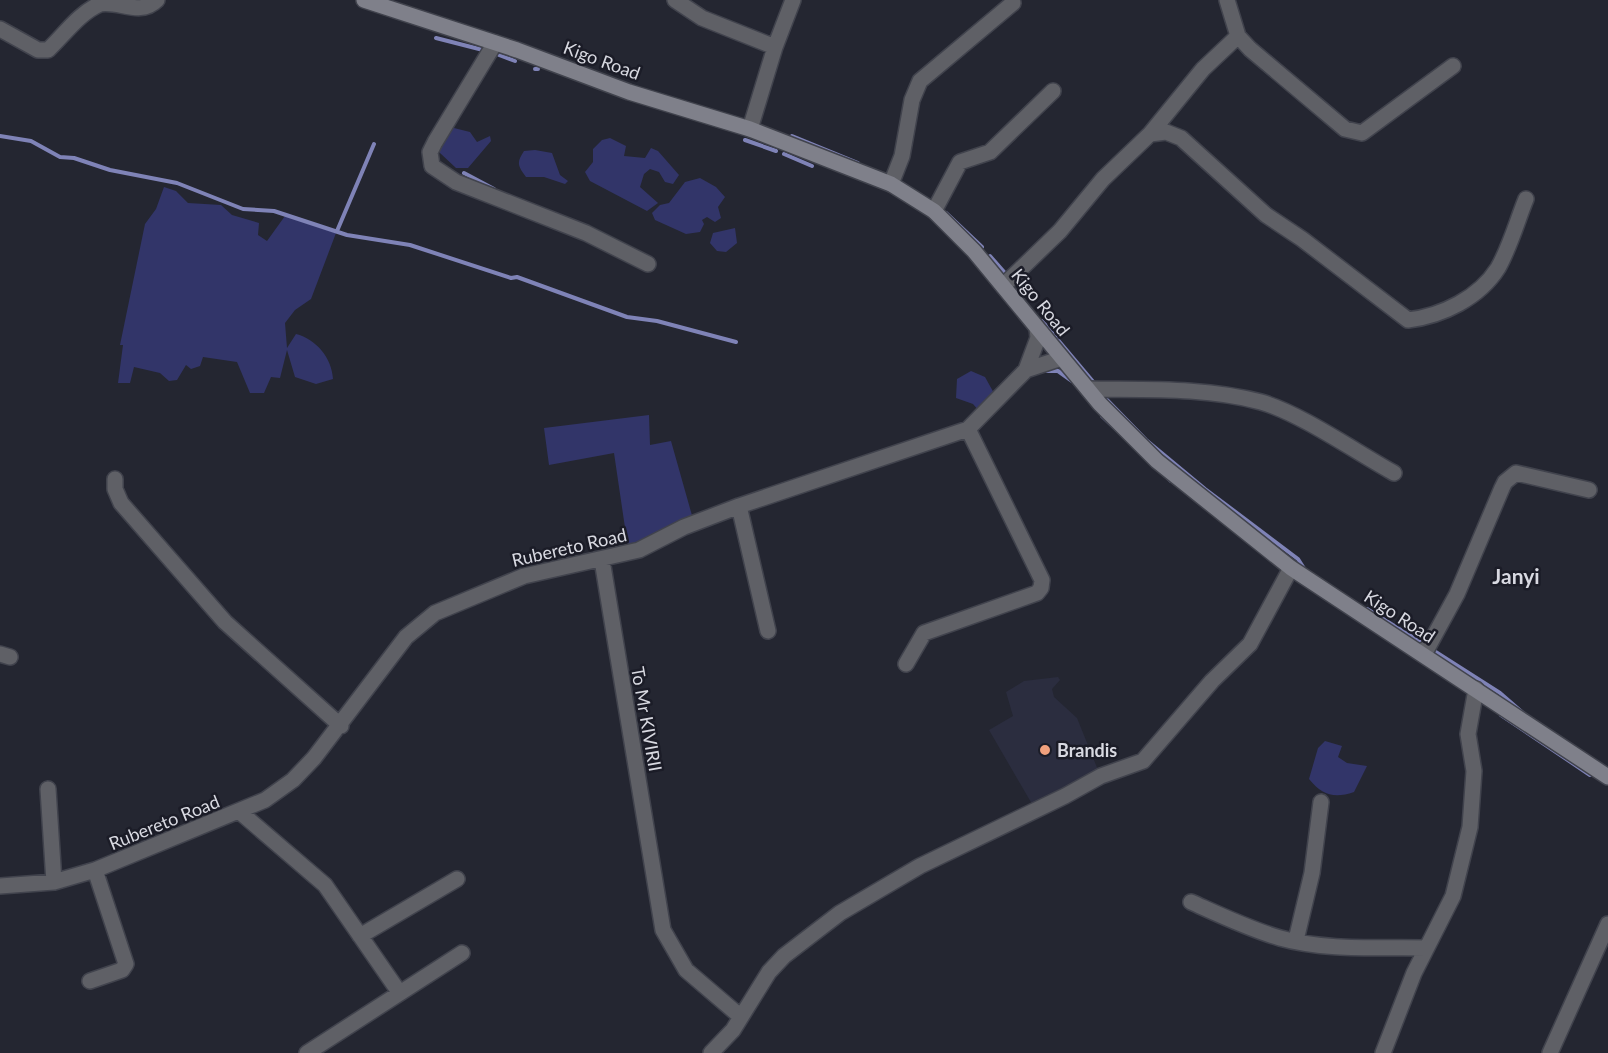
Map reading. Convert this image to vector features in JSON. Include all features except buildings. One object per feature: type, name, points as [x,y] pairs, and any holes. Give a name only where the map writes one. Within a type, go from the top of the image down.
[{"type":"street","points":[[0,29],[38,50],[48,50],[87,10],[102,3],[110,2],[134,8],[148,6],[157,0]]},
{"type":"street","name":"Kigo Road","points":[[364,0],[495,43],[629,92],[750,129],[891,184],[934,211],[974,250],[1088,389],[1157,461],[1291,568],[1608,777]]},
{"type":"street","points":[[675,0],[702,18],[775,47]]},
{"type":"street","points":[[750,129],[775,47],[793,0]]},
{"type":"street","points":[[1227,0],[1238,36],[1265,64],[1345,129],[1354,133],[1362,133],[1453,66]]},
{"type":"street","points":[[891,184],[902,156],[912,100],[920,81],[1013,3]]},
{"type":"street","points":[[1003,286],[1060,231],[1103,179],[1150,134],[1203,69],[1238,36]]},
{"type":"street","points":[[495,43],[435,142],[430,152],[432,166],[456,182],[586,233],[648,264]]},
{"type":"street","points":[[934,211],[960,162],[990,152],[1053,91]]},
{"type":"street","points":[[1150,134],[1166,132],[1181,138],[1266,215],[1302,238],[1408,320],[1443,312],[1481,288],[1498,268],[1526,199]]},
{"type":"street","points":[[1026,370],[1038,338],[1038,328]]},
{"type":"street","name":"Rubereto Road","points":[[0,886],[54,882],[95,870],[265,800],[293,780],[341,726],[406,637],[435,613],[524,576],[550,568],[602,560],[639,550],[684,527],[739,506],[968,429],[1026,370],[1062,358]]},
{"type":"street","points":[[1088,389],[1202,392],[1262,402],[1292,415],[1394,472]]},
{"type":"street","points":[[906,664],[924,633],[1037,593],[1041,588],[1042,580],[968,429]]},
{"type":"street","points":[[1419,652],[1427,649],[1457,594],[1502,488],[1509,477],[1516,473],[1535,475],[1589,490]]},
{"type":"street","points":[[115,479],[117,495],[127,510],[225,622],[341,726]]},
{"type":"street","points":[[739,506],[768,631]]},
{"type":"street","name":"To Mr KIVIRII","points":[[602,560],[624,700],[658,884],[663,930],[671,946],[699,983],[741,1017]]},
{"type":"street","points":[[714,1052],[733,1030],[769,972],[784,956],[840,913],[920,866],[1065,796],[1101,776],[1143,761],[1212,681],[1250,644],[1291,568]]},
{"type":"street","points":[[1383,1053],[1426,948],[1453,896],[1470,827],[1474,771],[1468,734],[1476,688]]},
{"type":"street","points":[[48,789],[54,882]]},
{"type":"street","points":[[1296,940],[1312,873],[1321,802]]},
{"type":"street","points":[[240,812],[325,885],[399,992]]},
{"type":"street","points":[[90,981],[122,970],[126,964],[95,870]]},
{"type":"street","points":[[360,936],[457,879]]},
{"type":"street","points":[[1191,902],[1237,923],[1282,938],[1353,946],[1426,948]]},
{"type":"street","points":[[1550,1053],[1608,924]]},
{"type":"street","points":[[307,1053],[462,953]]},
{"type":"shaded area","points":[[449,129],[470,132],[477,142],[490,136],[491,141],[468,168],[456,168],[440,153],[439,146]]},
{"type":"shaded area","points":[[610,138],[626,146],[624,156],[645,158],[651,148],[658,151],[679,175],[673,184],[665,182],[659,172],[650,169],[644,174],[640,187],[658,203],[647,211],[590,181],[585,172],[593,162],[593,149],[602,140]]},
{"type":"shaded area","points":[[524,151],[552,153],[560,175],[568,181],[565,184],[544,177],[526,177],[520,167],[520,159]]},
{"type":"shaded area","points":[[700,178],[716,187],[725,197],[718,207],[721,218],[715,222],[707,217],[702,220],[704,224],[700,232],[686,234],[655,220],[652,213],[660,205],[669,203],[685,182]]},
{"type":"shaded area","points":[[164,187],[176,191],[188,203],[221,205],[232,215],[259,223],[258,235],[267,241],[285,216],[336,233],[311,299],[295,310],[285,323],[287,348],[296,334],[310,340],[322,350],[330,364],[333,379],[316,384],[295,377],[287,350],[280,378],[271,377],[264,393],[250,393],[237,362],[203,357],[200,366],[191,369],[186,365],[177,380],[169,381],[160,373],[134,367],[130,383],[118,383],[123,345],[120,345],[145,224],[156,209]]},
{"type":"shaded area","points":[[735,228],[737,243],[726,252],[717,251],[710,243],[713,233]]},
{"type":"shaded area","points":[[971,371],[985,377],[995,395],[979,411],[973,404],[956,398],[957,379]]},
{"type":"shaded area","points":[[649,415],[650,445],[671,441],[693,519],[628,548],[614,453],[549,465],[544,428]]},
{"type":"shaded area","name":"Brandis","points":[[1058,677],[1060,680],[1052,689],[1054,697],[1077,718],[1098,770],[1032,804],[989,730],[1013,716],[1006,692],[1024,681]]},
{"type":"shaded area","points":[[1325,741],[1342,746],[1338,757],[1347,763],[1367,766],[1354,792],[1340,795],[1329,794],[1319,789],[1309,779],[1318,748]]},
{"type":"waterway","points":[[436,38],[483,50]]},
{"type":"waterway","points":[[499,55],[515,61]]},
{"type":"waterway","points":[[0,136],[31,141],[60,157],[74,158],[110,170],[177,183],[243,209],[274,211],[347,235],[410,245],[511,278],[517,277],[627,317],[657,321],[736,342]]},
{"type":"waterway","points":[[792,136],[858,163]]},
{"type":"waterway","points":[[745,140],[776,151]]},
{"type":"waterway","points":[[337,231],[374,144]]},
{"type":"waterway","points":[[784,154],[812,166]]},
{"type":"waterway","points":[[464,173],[494,189]]},
{"type":"waterway","points":[[946,213],[982,247]]},
{"type":"waterway","points":[[990,256],[1005,273]]},
{"type":"waterway","points":[[1042,321],[1095,384]]},
{"type":"waterway","points":[[1047,371],[1058,371],[1072,381]]},
{"type":"waterway","points":[[1107,400],[1146,440],[1205,489],[1298,559],[1305,570]]},
{"type":"waterway","points":[[1102,416],[1171,481]]},
{"type":"waterway","points":[[1367,609],[1425,645]]},
{"type":"waterway","points":[[1431,649],[1500,693],[1523,713]]},
{"type":"waterway","points":[[1501,715],[1590,775]]},
{"type":"place","name":"Brandis","points":[[1045,750]]},
{"type":"district","name":"Janyi","points":[[1516,575]]}]
